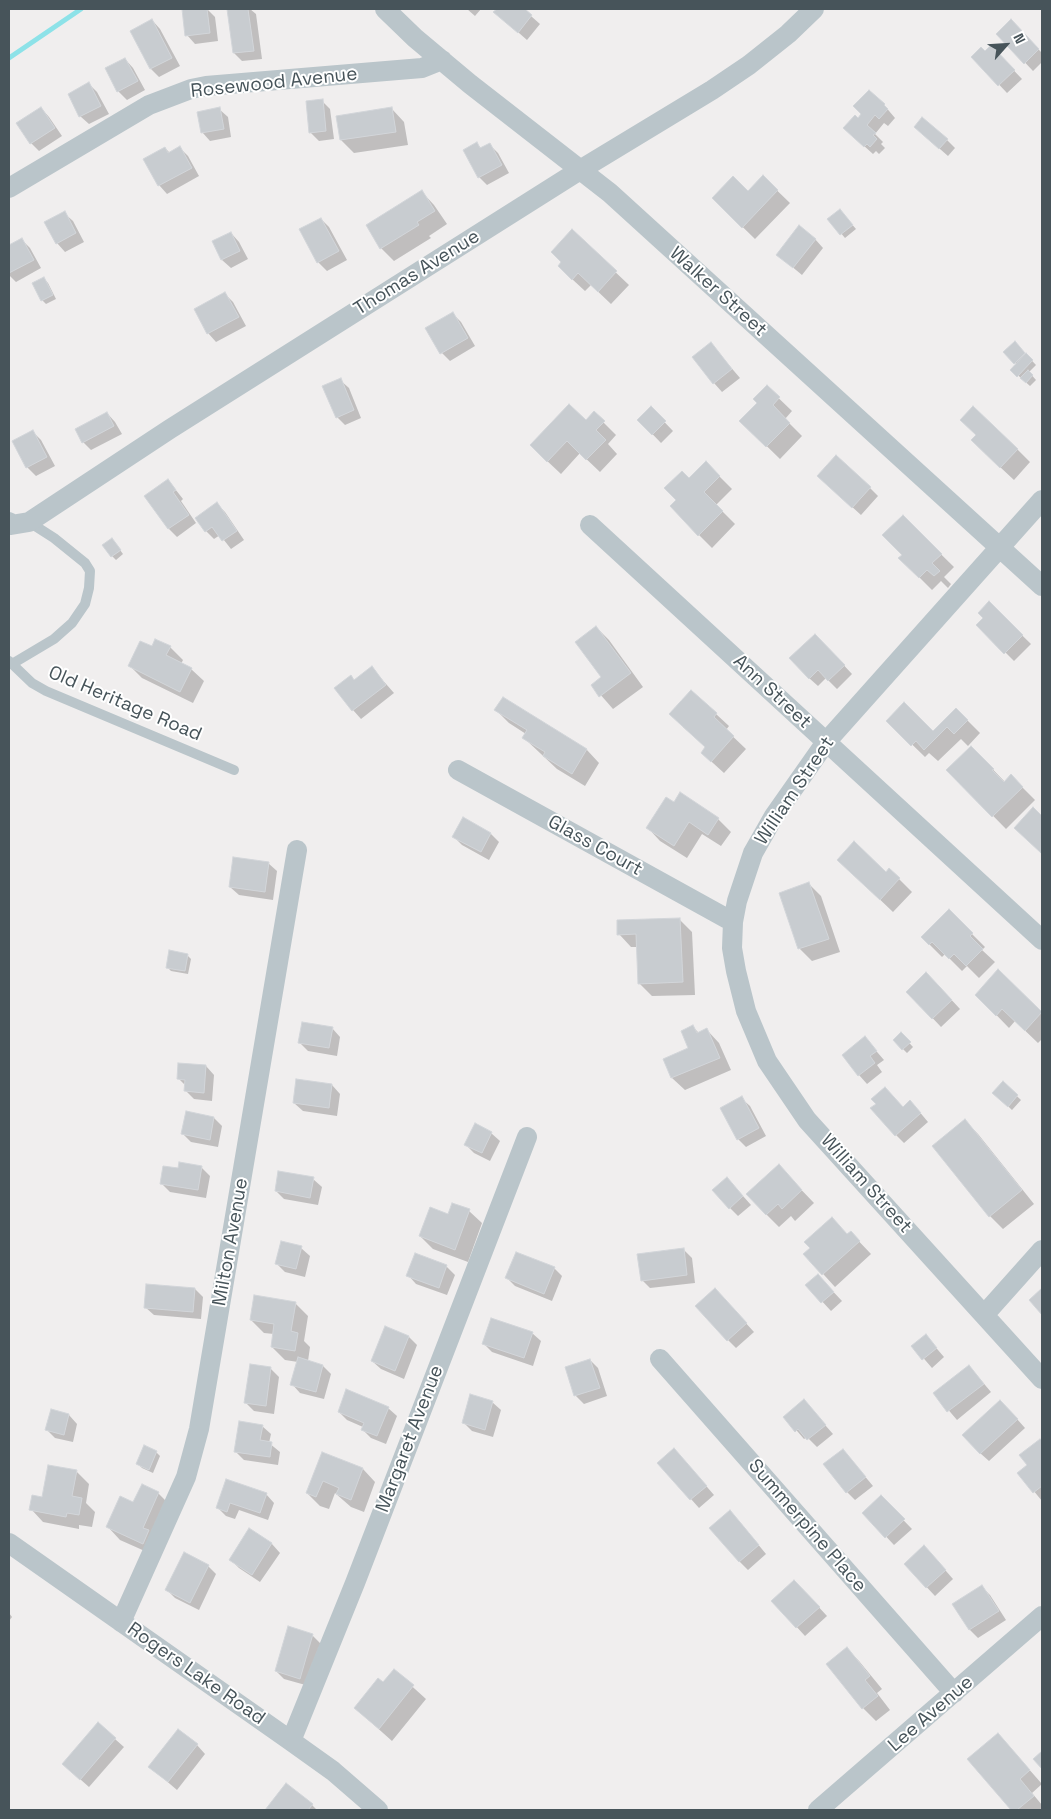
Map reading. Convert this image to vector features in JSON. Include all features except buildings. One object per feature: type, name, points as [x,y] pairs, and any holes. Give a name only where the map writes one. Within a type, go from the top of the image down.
[{"type":"street","name":"Walker Street","points":[[385,9],[415,38],[470,84],[610,193],[1042,586]]},
{"type":"street","name":"Thomas Avenue","points":[[16,523],[170,430],[580,170],[712,90],[749,65],[788,34],[814,9]]},
{"type":"street","name":"Rosewood Avenue","points":[[9,188],[149,105],[191,89],[206,86],[422,68],[442,60]]},
{"type":"street","name":"William Street","points":[[1042,500],[826,742],[774,816],[753,853],[737,902],[733,922],[732,948],[746,1011],[767,1061],[807,1120],[1042,1379]]},
{"type":"street","name":"Ann Street","points":[[590,525],[1042,940]]},
{"type":"street","name":"Glass Court","points":[[458,770],[733,922]]},
{"type":"street","name":"Milton Avenue","points":[[121,1622],[186,1477],[199,1429],[297,850]]},
{"type":"street","name":"Margaret Avenue","points":[[291,1741],[358,1574],[527,1137]]},
{"type":"street","points":[[984,1315],[1042,1250]]},
{"type":"street","name":"Summerpine Place","points":[[660,1359],[954,1694]]},
{"type":"street","name":"Rogers Lake Road","points":[[9,1543],[333,1771],[378,1810]]},
{"type":"street","name":"Lee Avenue","points":[[818,1810],[1042,1616]]},
{"type":"lane","points":[[11,663],[54,639],[72,623],[85,604],[89,588],[90,571],[85,563],[54,538],[16,523]]},
{"type":"lane","name":"Old Heritage Road","points":[[11,663],[32,683],[46,691],[234,770]]},
{"type":"waterway","points":[[9,58],[81,9]]}]
